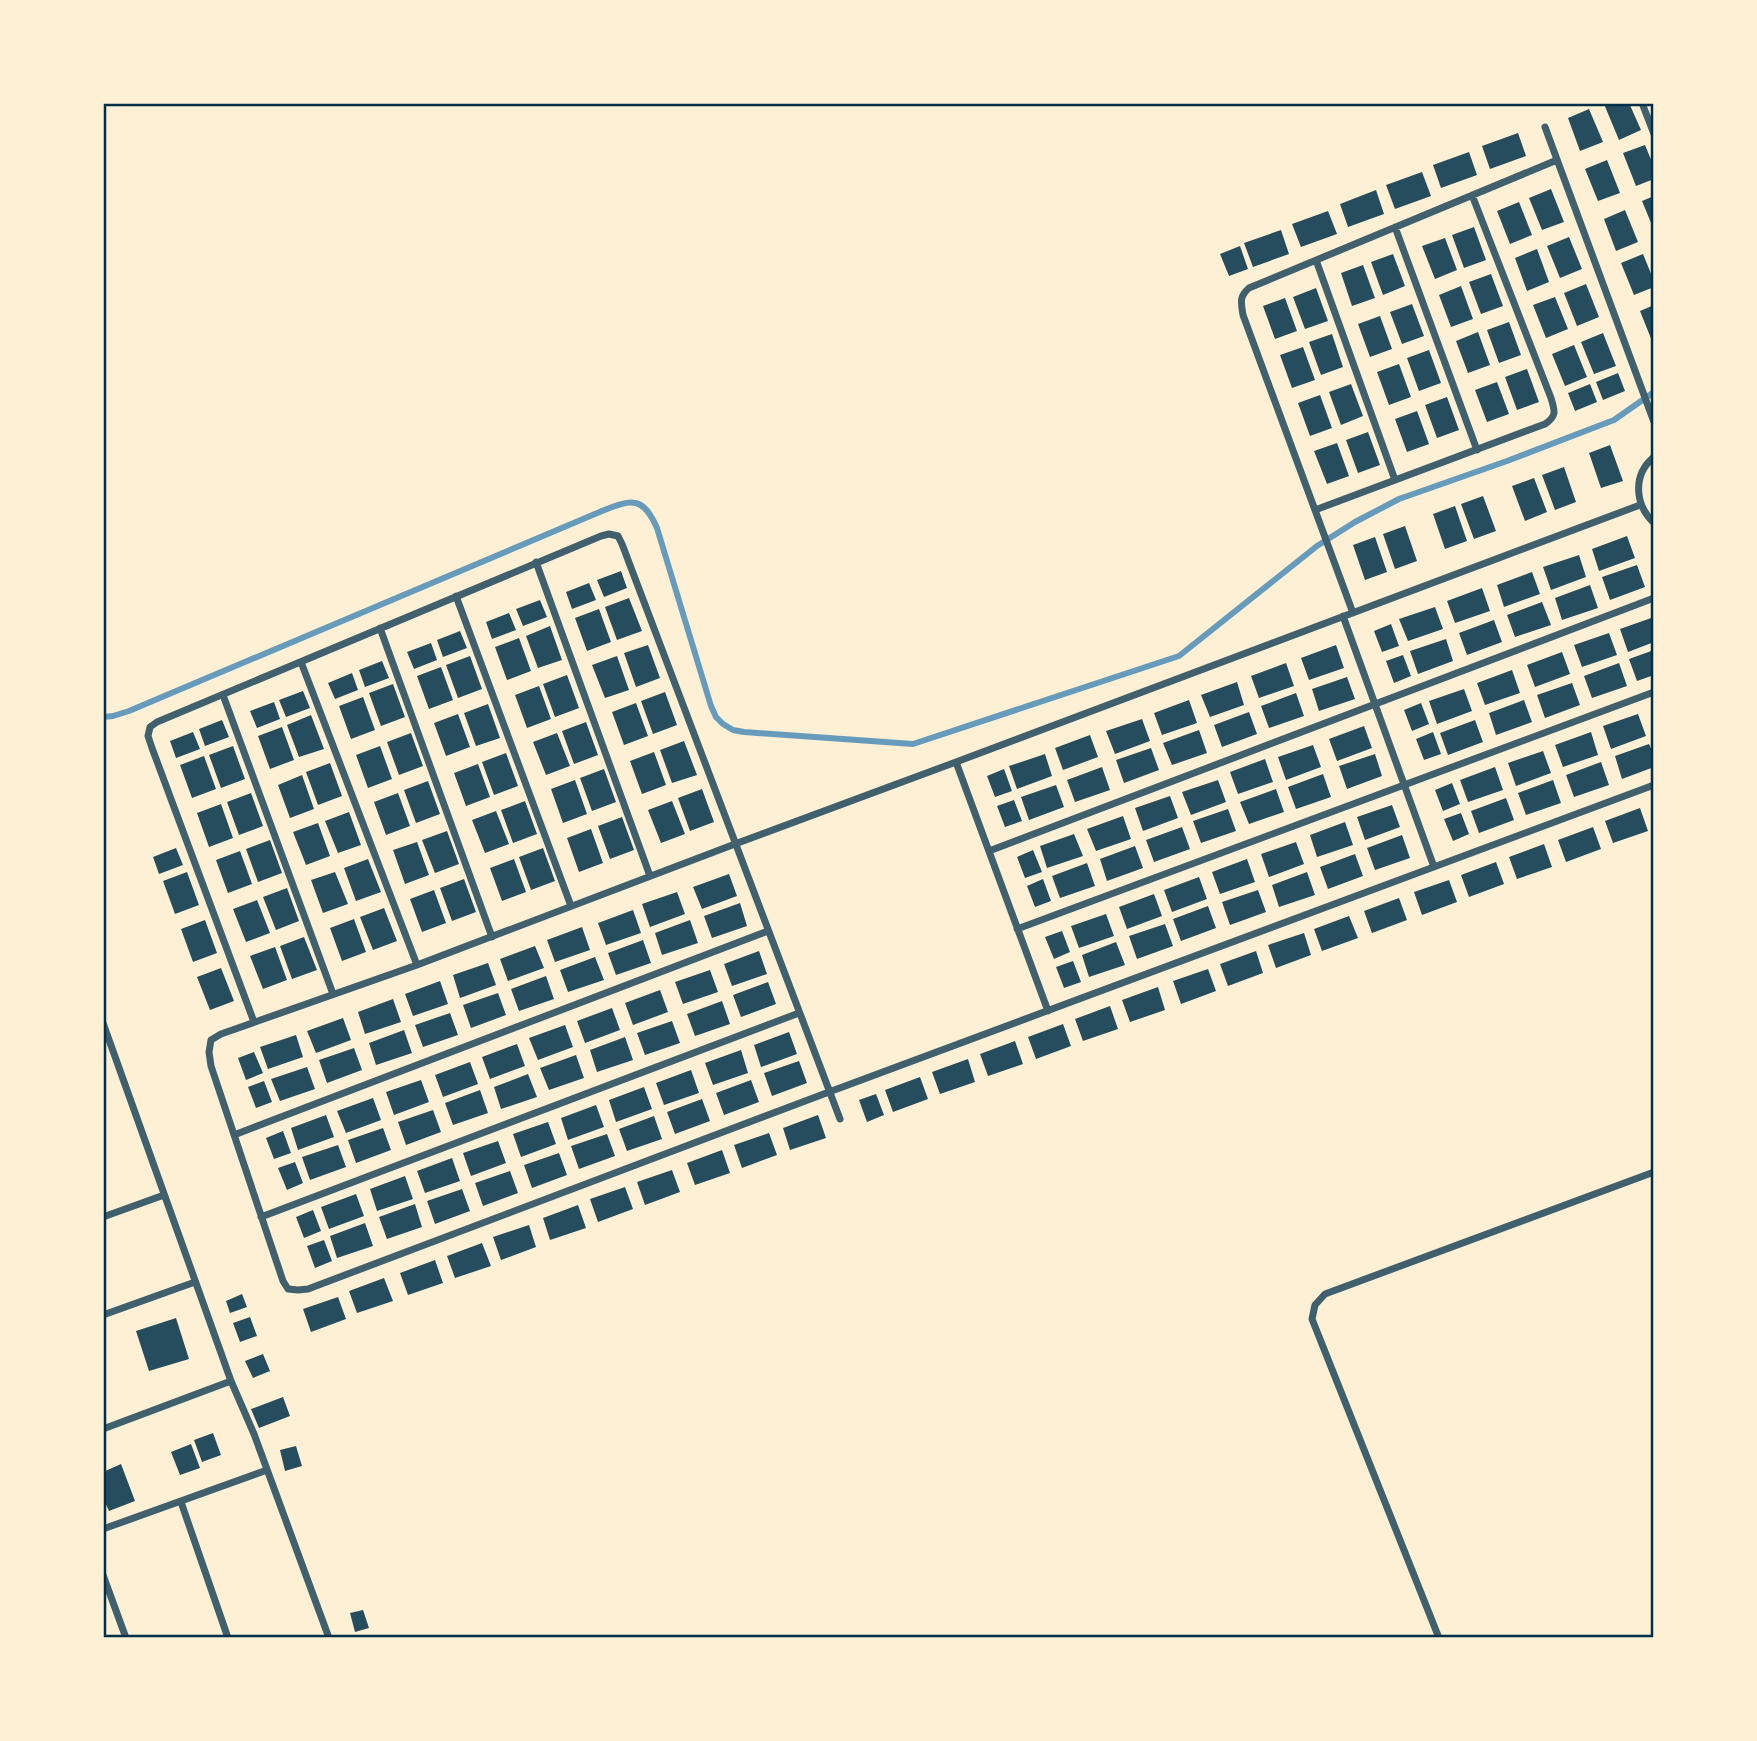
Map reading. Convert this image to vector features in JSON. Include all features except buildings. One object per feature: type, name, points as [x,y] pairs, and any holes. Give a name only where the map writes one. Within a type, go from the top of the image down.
[{"type":"street","points":[[1642,103],[1651,118],[1654,134]]},
{"type":"street","points":[[1545,127],[1654,422]]},
{"type":"street","points":[[1353,612],[1243,315],[1242,294],[1249,288],[1557,160]]},
{"type":"street","points":[[1315,510],[1545,424],[1552,419],[1555,411],[1551,398],[1472,195]]},
{"type":"street","points":[[1395,227],[1477,450]]},
{"type":"street","points":[[1316,260],[1395,480]]},
{"type":"street","points":[[1654,457],[1641,475],[1638,490],[1640,505],[1654,523]]},
{"type":"street","points":[[1640,505],[492,937],[221,1034],[211,1040],[211,1066],[283,1281],[288,1289],[308,1289],[1654,785]]},
{"type":"street","points":[[254,1022],[148,736],[150,727],[536,562],[609,534],[618,536],[840,1119]]},
{"type":"street","points":[[536,562],[650,876]]},
{"type":"street","points":[[456,596],[571,906]]},
{"type":"street","points":[[989,851],[1654,598]]},
{"type":"street","points":[[1343,616],[1434,867]]},
{"type":"street","points":[[380,628],[492,937]]},
{"type":"street","points":[[301,662],[416,965]]},
{"type":"street","points":[[1017,929],[1654,692]]},
{"type":"street","points":[[223,695],[333,994]]},
{"type":"street","points":[[956,762],[1048,1011]]},
{"type":"street","points":[[234,1135],[768,931]]},
{"type":"street","points":[[261,1217],[799,1013]]},
{"type":"street","points":[[103,1023],[231,1381],[254,1434],[329,1638]]},
{"type":"street","points":[[1439,1638],[1312,1319],[1315,1304],[1325,1294],[1654,1172]]},
{"type":"street","points":[[103,1217],[164,1195]]},
{"type":"street","points":[[103,1315],[195,1282]]},
{"type":"street","points":[[103,1429],[231,1381]]},
{"type":"street","points":[[103,1529],[267,1470]]},
{"type":"street","points":[[181,1502],[228,1638]]},
{"type":"street","points":[[103,1575],[127,1638]]},
{"type":"waterway","points":[[103,717],[129,711],[602,511],[621,504],[636,503],[647,510],[657,528],[711,706],[723,724],[744,732],[913,744],[1179,656],[1317,546],[1355,522],[1399,499],[1614,420],[1654,392]]}]
